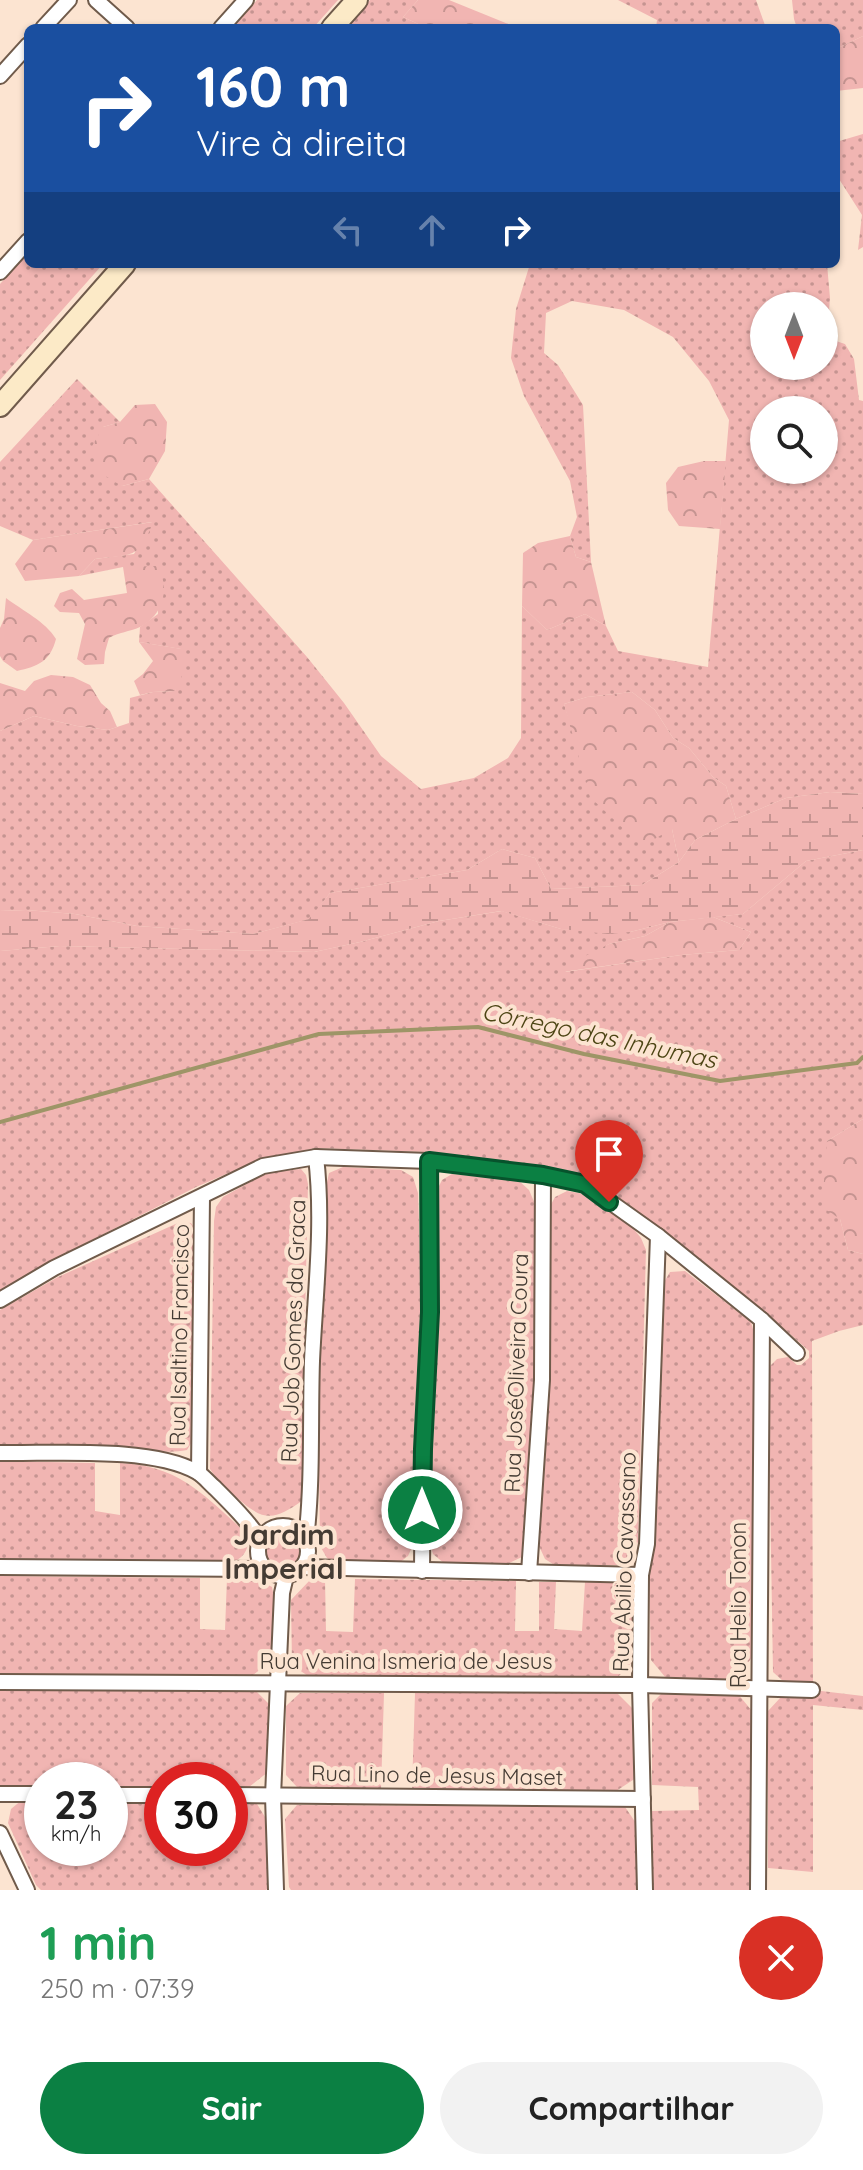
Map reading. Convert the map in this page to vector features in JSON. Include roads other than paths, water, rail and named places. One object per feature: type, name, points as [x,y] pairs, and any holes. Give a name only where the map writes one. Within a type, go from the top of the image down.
[{"type":"main road","points":[[336,24],[357,0]]},
{"type":"main road","points":[[0,406],[121,268]]},
{"type":"street","points":[[47,24],[69,0]]},
{"type":"street","points":[[96,0],[123,24]]},
{"type":"street","points":[[225,24],[246,0]]},
{"type":"street","points":[[0,76],[24,49]]},
{"type":"street","points":[[0,272],[24,245]]},
{"type":"street","points":[[0,1300],[54,1268],[263,1166],[316,1157],[429,1161],[543,1175],[585,1184],[658,1236],[762,1320],[797,1353]]},
{"type":"street","name":"Rua Job Gomes da Graca","points":[[302,1534],[310,1505],[312,1365],[320,1187],[316,1157]]},
{"type":"street","points":[[422,1571],[423,1449],[430,1312],[429,1161]]},
{"type":"street","name":"Rua JoséOliveira Coura","points":[[529,1573],[542,1380],[543,1175]]},
{"type":"street","name":"Rua Isaltino Francisco","points":[[199,1473],[202,1197]]},
{"type":"street","name":"Rua Abilio Cavassano","points":[[645,1890],[641,1575],[647,1544],[658,1236]]},
{"type":"street","name":"Rua Helio Tonon","points":[[758,1890],[762,1320]]},
{"type":"street","points":[[0,1453],[141,1456],[174,1462],[199,1473],[264,1535]]},
{"type":"street","points":[[0,1567],[273,1570],[292,1574],[305,1563],[309,1549],[302,1534],[282,1525],[264,1535],[258,1554],[273,1570],[282,1593],[273,1796],[276,1890]]},
{"type":"street","points":[[305,1563],[332,1569],[641,1575]]},
{"type":"street","name":"Rua Venina Ismeria de Jesus","points":[[0,1682],[640,1685],[812,1690]]},
{"type":"street","points":[[0,1794],[24,1794]]},
{"type":"street","name":"Rua Lino de Jesus Maset","points":[[248,1795],[643,1799]]},
{"type":"street","points":[[0,1833],[27,1890]]},
{"type":"waterway","name":"Córrego das Inhumas","points":[[0,1122],[319,1034],[478,1027],[584,1054],[720,1081],[857,1063],[863,1057]]},
{"type":"district","name":"Jardim Imperial","points":[[284,1552]]}]
